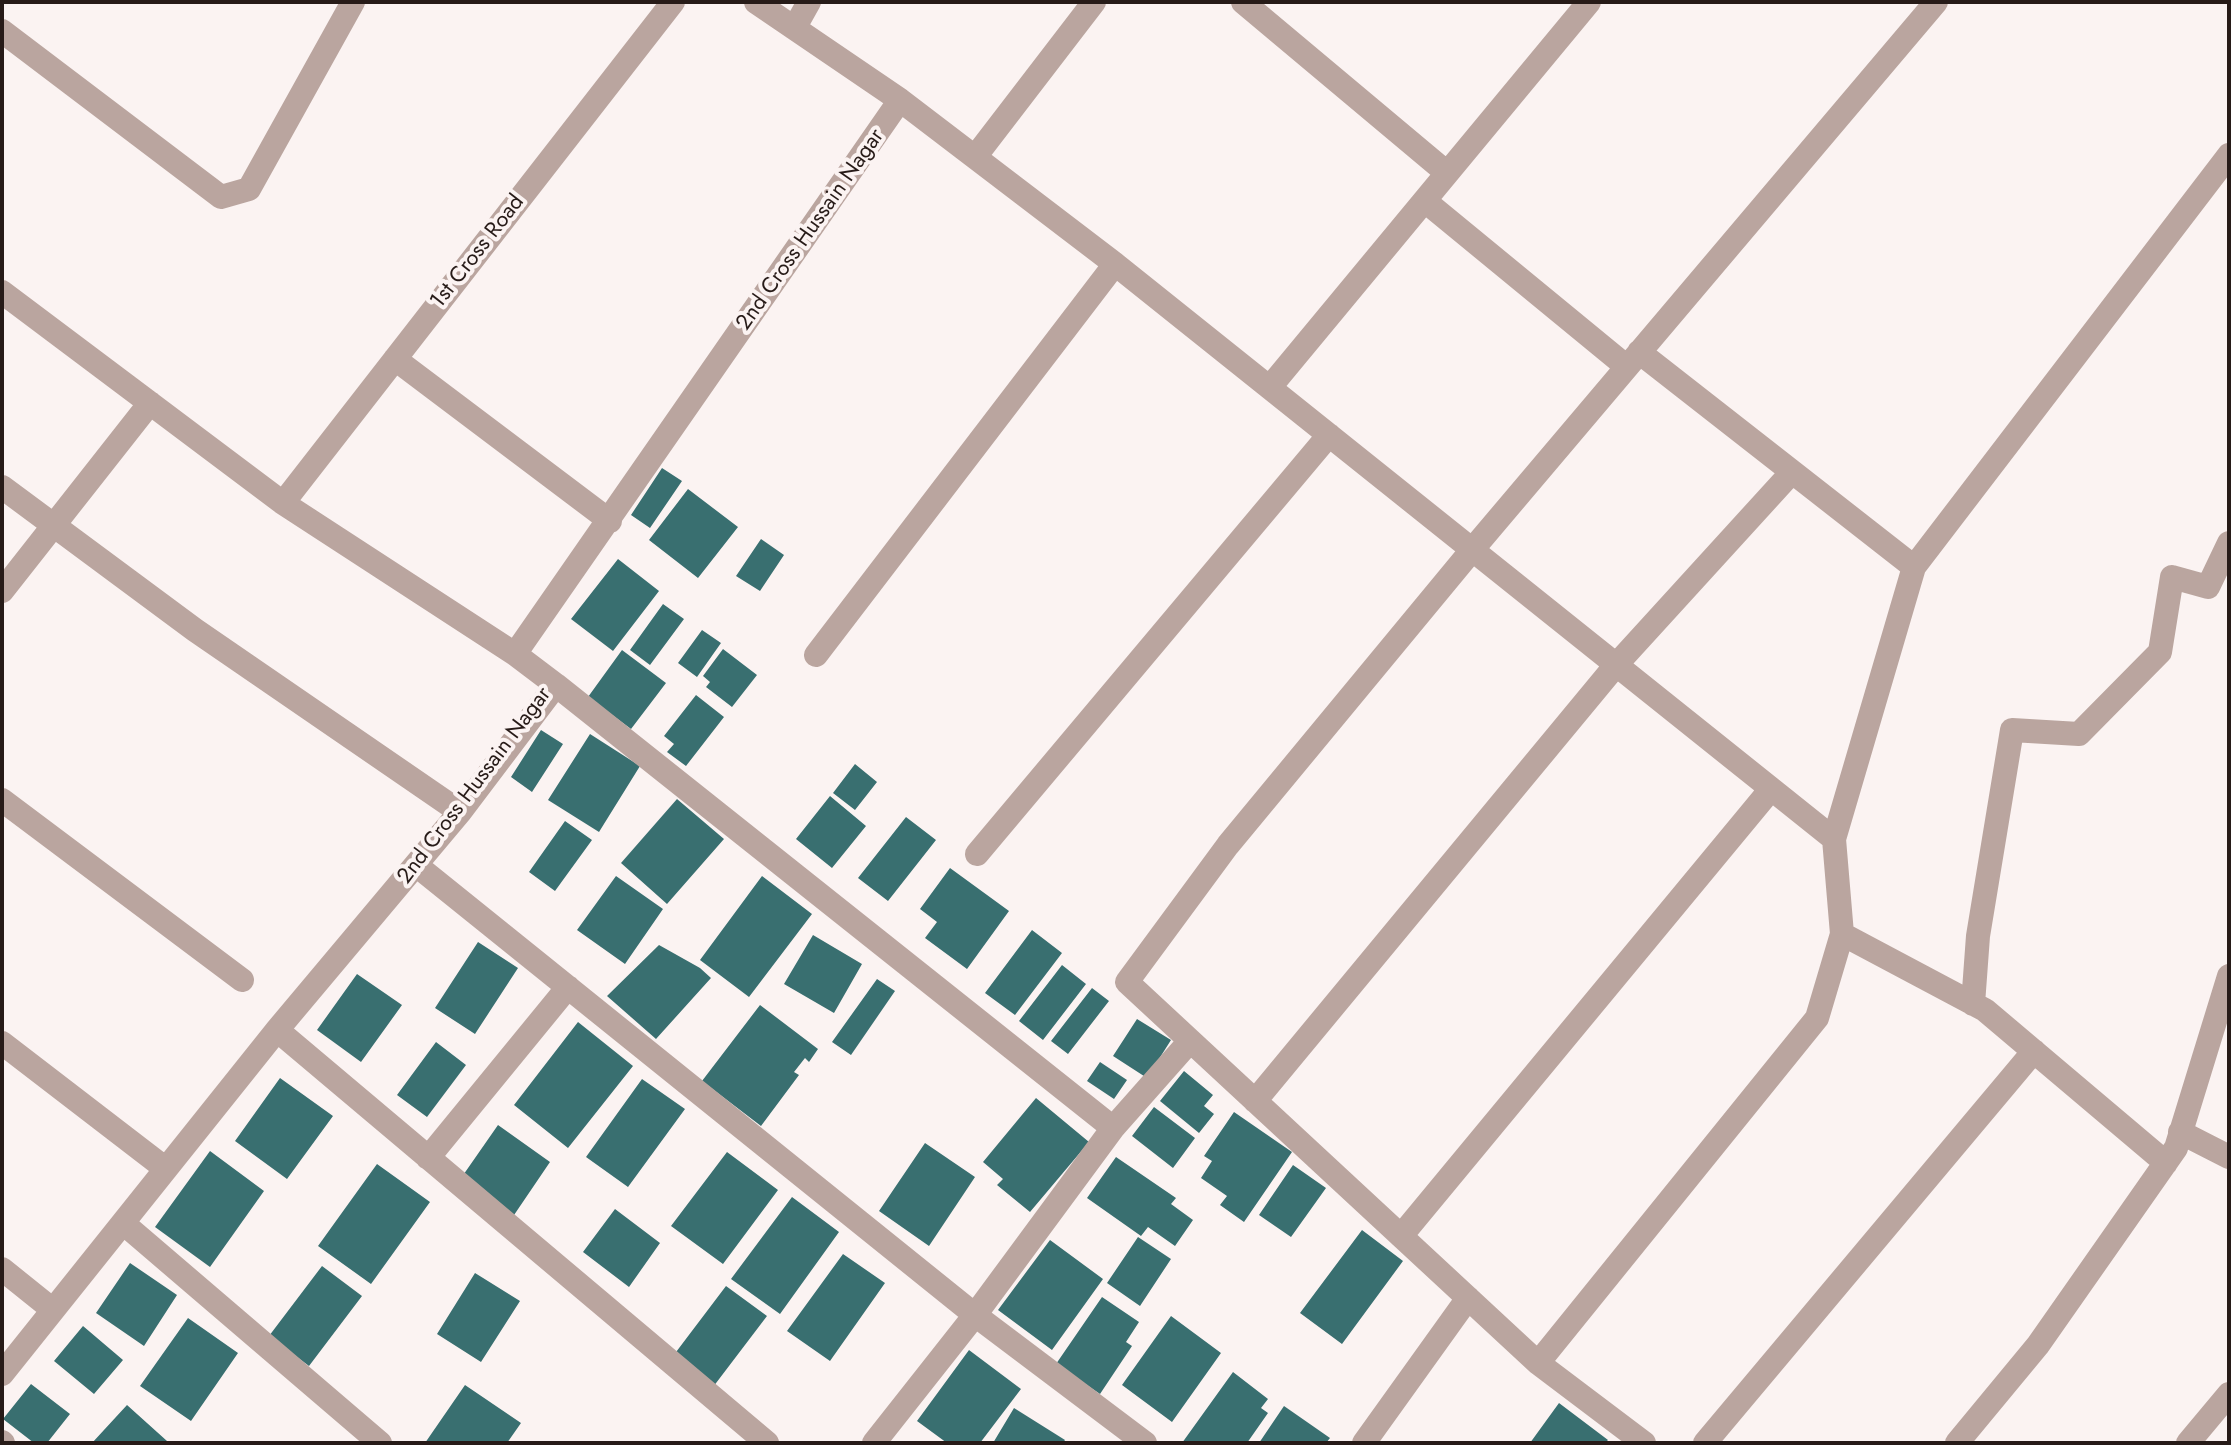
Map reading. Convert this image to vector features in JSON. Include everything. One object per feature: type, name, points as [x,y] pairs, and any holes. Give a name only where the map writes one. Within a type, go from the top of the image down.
[{"type":"street","points":[[2,31],[221,197],[249,189],[353,2]]},
{"type":"street","name":"1st Cross Road","points":[[283,503],[673,2]]},
{"type":"street","points":[[756,2],[900,100],[1115,264],[1834,839]]},
{"type":"street","points":[[795,27],[809,2]]},
{"type":"street","points":[[975,157],[1094,2]]},
{"type":"street","points":[[1243,2],[1447,173]]},
{"type":"street","points":[[1270,387],[1589,2]]},
{"type":"street","points":[[1644,1443],[1538,1363],[1127,982],[1228,845],[1472,550],[1936,2]]},
{"type":"street","name":"2nd Cross Hussain Nagar","points":[[2,1374],[277,1030],[460,812],[556,685],[515,654],[900,100]]},
{"type":"street","points":[[1538,1363],[1817,1018],[1842,934],[1834,839],[1914,567],[2229,155]]},
{"type":"street","points":[[1425,201],[1633,360],[1792,472],[1914,567]]},
{"type":"street","points":[[816,655],[1115,264]]},
{"type":"street","points":[[2,292],[283,503],[515,654]]},
{"type":"street","points":[[395,359],[610,521]]},
{"type":"street","points":[[2,591],[150,403]]},
{"type":"street","points":[[977,854],[1329,435]]},
{"type":"street","points":[[1255,1101],[1616,665],[1792,472]]},
{"type":"street","points":[[2,487],[195,630],[460,812]]},
{"type":"street","points":[[1973,1004],[1978,936],[2012,730],[2079,734],[2160,652],[2172,577],[2208,587],[2229,543]]},
{"type":"street","points":[[556,685],[1113,1128]]},
{"type":"street","points":[[1401,1236],[1771,789]]},
{"type":"street","points":[[2,800],[242,980]]},
{"type":"street","points":[[416,865],[975,1315],[1145,1443]]},
{"type":"street","points":[[1842,934],[1985,1010],[2166,1163]]},
{"type":"street","points":[[1957,1443],[2038,1345],[2176,1148],[2229,976]]},
{"type":"street","points":[[428,1158],[568,987]]},
{"type":"street","points":[[277,1030],[767,1443]]},
{"type":"street","points":[[874,1443],[975,1315],[1113,1128],[1190,1041]]},
{"type":"street","points":[[2,1043],[166,1169]]},
{"type":"street","points":[[1705,1443],[2034,1051]]},
{"type":"street","points":[[2180,1132],[2229,1157]]},
{"type":"street","points":[[123,1223],[380,1443]]},
{"type":"street","points":[[2,1269],[53,1310]]},
{"type":"street","points":[[1364,1443],[1468,1298]]},
{"type":"street","points":[[2188,1443],[2229,1394]]},
{"type":"building","points":[[662,468],[682,481],[650,528],[631,515]]},
{"type":"building","points":[[688,489],[738,527],[698,578],[649,540]]},
{"type":"building","points":[[761,539],[784,555],[760,591],[736,576]]},
{"type":"building","points":[[618,559],[659,591],[613,651],[571,619]]},
{"type":"building","points":[[663,604],[684,619],[650,665],[630,650]]},
{"type":"building","points":[[702,630],[721,643],[697,677],[678,663]]},
{"type":"building","points":[[723,649],[757,675],[732,707],[706,687],[710,682],[703,676]]},
{"type":"building","points":[[622,650],[666,683],[631,729],[588,697]]},
{"type":"building","points":[[696,695],[724,717],[686,766],[667,752],[674,744],[664,736]]},
{"type":"building","points":[[541,730],[563,744],[532,792],[511,777]]},
{"type":"building","points":[[590,734],[640,766],[599,832],[548,800]]},
{"type":"building","points":[[855,764],[877,782],[855,810],[833,793]]},
{"type":"building","points":[[830,796],[866,826],[832,868],[796,839]]},
{"type":"building","points":[[677,799],[724,839],[667,904],[621,863]]},
{"type":"building","points":[[906,817],[936,840],[888,901],[858,878]]},
{"type":"building","points":[[565,821],[592,840],[555,891],[529,872]]},
{"type":"building","points":[[950,868],[1009,911],[967,969],[925,938],[937,922],[920,909]]},
{"type":"building","points":[[616,876],[663,909],[625,964],[577,930]]},
{"type":"building","points":[[762,876],[812,914],[749,997],[700,960]]},
{"type":"building","points":[[1032,930],[1062,953],[1015,1015],[985,993]]},
{"type":"building","points":[[813,935],[862,964],[834,1013],[784,984]]},
{"type":"building","points":[[478,942],[518,968],[475,1034],[435,1008]]},
{"type":"building","points":[[659,945],[700,968],[711,978],[656,1039],[607,996]]},
{"type":"building","points":[[1062,965],[1086,984],[1043,1040],[1019,1021]]},
{"type":"building","points":[[357,974],[402,1005],[361,1062],[317,1030]]},
{"type":"building","points":[[877,979],[895,991],[851,1055],[832,1042]]},
{"type":"building","points":[[1092,988],[1109,1001],[1068,1054],[1051,1041]]},
{"type":"building","points":[[760,1005],[818,1049],[809,1062],[805,1058],[794,1072],[799,1075],[761,1126],[702,1081]]},
{"type":"building","points":[[1137,1019],[1171,1040],[1147,1078],[1113,1056]]},
{"type":"building","points":[[578,1022],[633,1066],[568,1148],[514,1105]]},
{"type":"building","points":[[436,1042],[466,1065],[427,1117],[397,1095]]},
{"type":"building","points":[[1100,1062],[1127,1080],[1114,1099],[1087,1081]]},
{"type":"building","points":[[1184,1071],[1213,1095],[1204,1106],[1214,1114],[1199,1133],[1160,1101]]},
{"type":"building","points":[[280,1078],[333,1116],[287,1179],[235,1141]]},
{"type":"building","points":[[642,1079],[685,1109],[628,1187],[586,1157]]},
{"type":"building","points":[[1036,1098],[1089,1142],[1030,1212],[997,1185],[1003,1179],[983,1162]]},
{"type":"building","points":[[1154,1107],[1195,1138],[1173,1168],[1132,1136]]},
{"type":"building","points":[[1234,1112],[1292,1152],[1244,1222],[1220,1205],[1227,1196],[1201,1178],[1212,1161],[1204,1156]]},
{"type":"building","points":[[498,1125],[550,1162],[512,1218],[459,1181]]},
{"type":"building","points":[[925,1143],[975,1177],[929,1246],[879,1211]]},
{"type":"building","points":[[210,1151],[264,1191],[210,1267],[155,1227]]},
{"type":"building","points":[[727,1152],[778,1190],[723,1264],[671,1226]]},
{"type":"building","points":[[1116,1157],[1176,1198],[1171,1204],[1193,1220],[1175,1246],[1148,1227],[1141,1236],[1087,1198]]},
{"type":"building","points":[[377,1164],[430,1202],[371,1284],[318,1246]]},
{"type":"building","points":[[1293,1165],[1326,1188],[1291,1237],[1259,1215]]},
{"type":"building","points":[[792,1197],[839,1232],[780,1314],[731,1279]]},
{"type":"building","points":[[615,1209],[660,1243],[629,1287],[583,1252]]},
{"type":"building","points":[[1362,1230],[1403,1261],[1342,1344],[1300,1313]]},
{"type":"building","points":[[1138,1237],[1171,1259],[1140,1306],[1107,1283]]},
{"type":"building","points":[[1050,1240],[1103,1279],[1052,1350],[998,1310]]},
{"type":"building","points":[[843,1254],[885,1283],[830,1361],[787,1331]]},
{"type":"building","points":[[130,1263],[177,1295],[144,1346],[96,1313]]},
{"type":"building","points":[[322,1266],[362,1296],[309,1366],[269,1336]]},
{"type":"building","points":[[475,1273],[520,1301],[481,1362],[437,1334]]},
{"type":"building","points":[[726,1286],[767,1316],[710,1391],[670,1360]]},
{"type":"building","points":[[1102,1297],[1139,1322],[1126,1342],[1132,1346],[1100,1394],[1056,1364]]},
{"type":"building","points":[[1171,1316],[1221,1353],[1172,1422],[1122,1385]]},
{"type":"building","points":[[188,1318],[238,1353],[191,1421],[140,1386]]},
{"type":"building","points":[[83,1326],[123,1360],[94,1394],[54,1361]]},
{"type":"building","points":[[969,1350],[1021,1389],[980,1443],[947,1443],[917,1421]]},
{"type":"building","points":[[1233,1372],[1268,1399],[1261,1408],[1268,1413],[1247,1443],[1182,1443]]},
{"type":"building","points":[[31,1384],[70,1414],[47,1443],[34,1443],[3,1419]]},
{"type":"building","points":[[465,1385],[521,1423],[507,1443],[425,1443]]},
{"type":"building","points":[[1559,1403],[1608,1440],[1605,1443],[1530,1443]]},
{"type":"building","points":[[127,1405],[167,1441],[92,1443]]},
{"type":"building","points":[[1284,1406],[1330,1438],[1326,1443],[1259,1443]]},
{"type":"building","points":[[1014,1408],[1065,1440],[1063,1443],[993,1443]]}]
